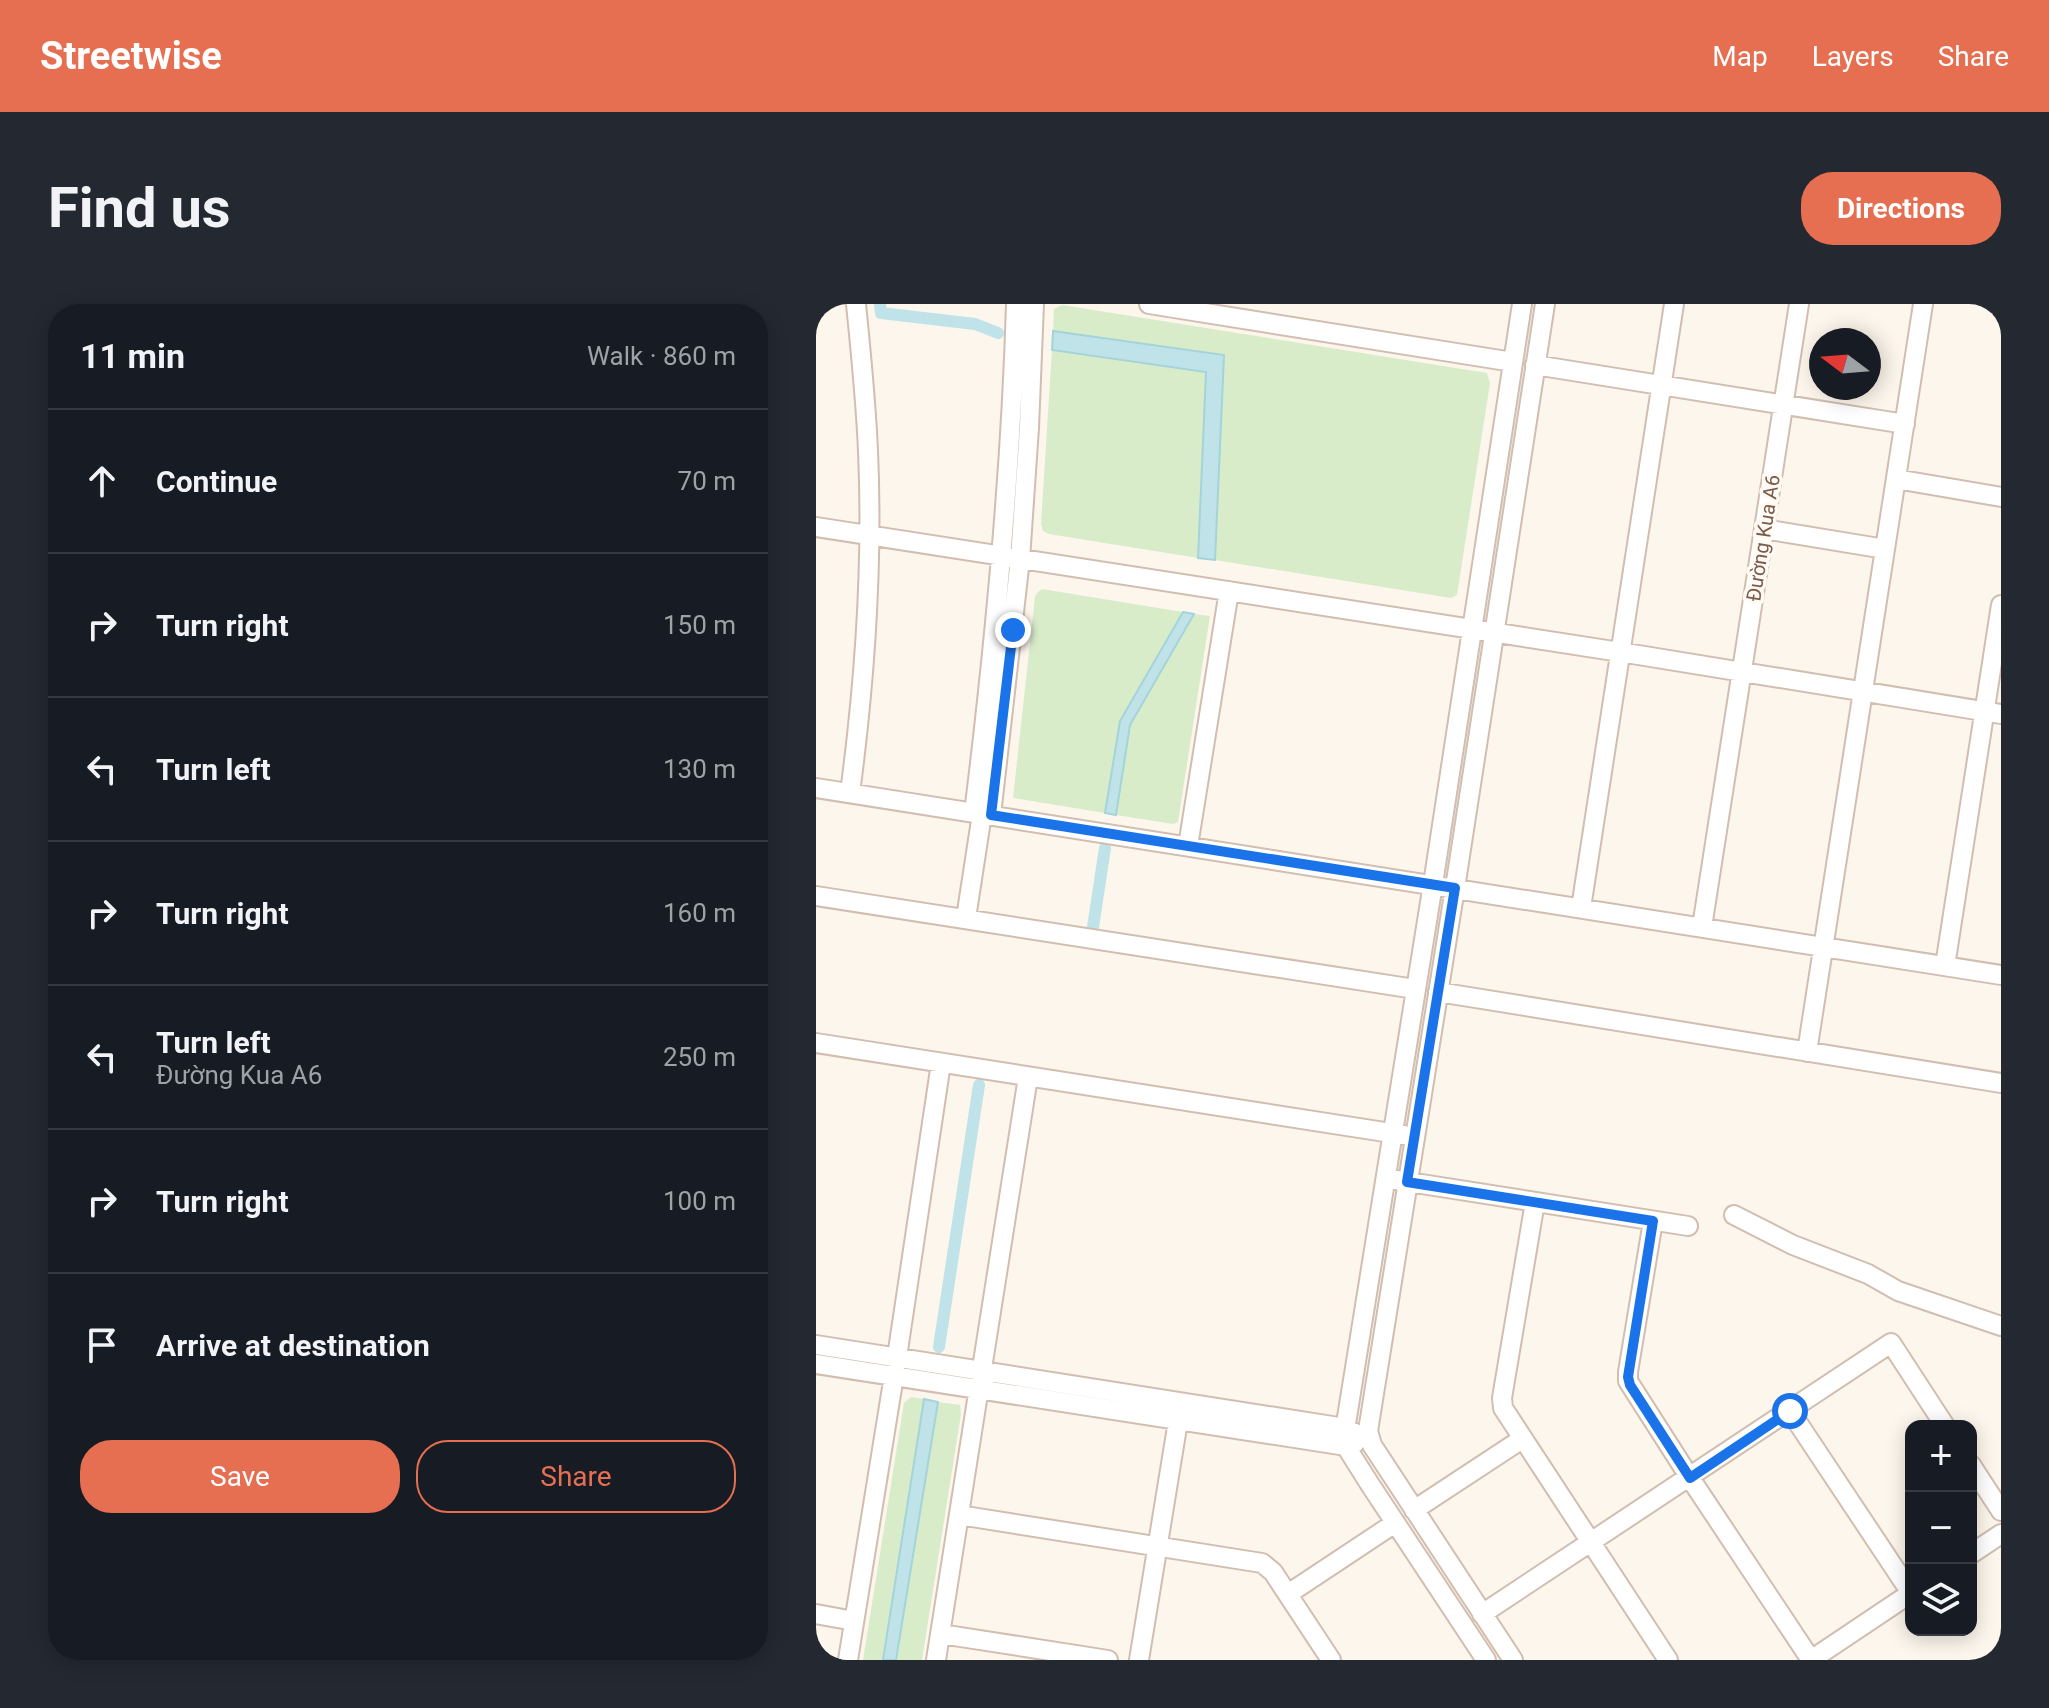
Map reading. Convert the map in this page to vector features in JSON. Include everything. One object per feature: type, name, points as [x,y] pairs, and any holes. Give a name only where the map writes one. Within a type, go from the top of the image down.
[{"type":"street","points":[[850,793],[864,669],[870,536],[866,410],[856,304]]},
{"type":"street","points":[[1011,558],[1010,457],[1016,304]]},
{"type":"street","points":[[966,918],[982,814],[986,716],[1029,428],[1034,304]]},
{"type":"street","points":[[1149,304],[1513,362]]},
{"type":"street","points":[[1271,323],[1274,304]]},
{"type":"street","points":[[1486,1660],[1395,1523],[1345,1437],[1522,304]]},
{"type":"street","points":[[1513,1660],[1369,1438],[1368,1426],[1545,304]]},
{"type":"street","points":[[1581,908],[1674,304]]},
{"type":"street","name":"Đường Kua A6","points":[[1702,927],[1799,304]]},
{"type":"street","points":[[1807,1052],[1923,304]]},
{"type":"street","points":[[1535,365],[1905,424]]},
{"type":"street","points":[[1896,479],[2001,497]]},
{"type":"street","points":[[816,527],[1993,712]]},
{"type":"street","points":[[1764,529],[1885,549]]},
{"type":"street","points":[[1188,846],[1229,591]]},
{"type":"street","points":[[1945,966],[1993,712],[2001,605]]},
{"type":"street","points":[[816,788],[2001,975]]},
{"type":"street","points":[[816,896],[1415,989]]},
{"type":"street","points":[[1438,992],[2001,1083]]},
{"type":"street","points":[[816,1043],[1415,1137]]},
{"type":"street","points":[[848,1660],[941,1063]]},
{"type":"street","points":[[936,1660],[1028,1077]]},
{"type":"street","points":[[1385,1178],[1688,1226]]},
{"type":"street","points":[[1535,1202],[1502,1398],[1505,1413],[1668,1660]]},
{"type":"street","points":[[1734,1215],[1793,1245],[1868,1274],[1898,1291],[2001,1326]]},
{"type":"street","points":[[1653,1221],[1628,1377],[1630,1385],[1811,1660],[1911,1593],[1790,1411]]},
{"type":"street","points":[[1482,1614],[1891,1343],[1941,1420]]},
{"type":"street","points":[[816,1345],[895,1366],[1345,1437]]},
{"type":"street","points":[[816,1364],[895,1366]]},
{"type":"street","points":[[980,1380],[1178,1421],[1369,1438]]},
{"type":"street","points":[[1139,1660],[1178,1421]]},
{"type":"street","points":[[1414,1510],[1522,1439]]},
{"type":"street","points":[[1977,1474],[2001,1511]]},
{"type":"street","points":[[959,1515],[1262,1563],[1273,1572],[1331,1660]]},
{"type":"street","points":[[1288,1594],[1395,1523]]},
{"type":"street","points":[[1977,1550],[2001,1534]]},
{"type":"street","points":[[1433,1581],[1452,1568]]},
{"type":"street","points":[[816,1614],[854,1621]]},
{"type":"street","points":[[941,1634],[1108,1660]]},
{"type":"green space","points":[[1062,305],[1487,373],[1490,383],[1457,595],[1451,598],[1215,560],[1223,355],[1053,331],[1054,309]]},
{"type":"green space","points":[[1052,350],[1206,371],[1198,558],[1043,531]]},
{"type":"green space","points":[[1042,589],[1183,612],[1120,721],[1105,813],[1013,798],[1035,597]]},
{"type":"green space","points":[[1194,614],[1210,616],[1178,822],[1173,824],[1116,815],[1130,725]]},
{"type":"green space","points":[[911,1397],[924,1399],[883,1660],[863,1660],[904,1403]]},
{"type":"green space","points":[[938,1402],[960,1405],[961,1414],[922,1660],[896,1660]]},
{"type":"water","points":[[1053,331],[1224,355],[1215,560],[1198,558],[1206,372],[1052,350]]},
{"type":"water","points":[[1183,612],[1194,614],[1130,725],[1116,815],[1105,813],[1120,721]]},
{"type":"water","points":[[924,1399],[938,1402],[896,1660],[883,1660]]},
{"type":"waterway","points":[[880,304],[881,313],[975,324],[998,333]]},
{"type":"waterway","points":[[1093,927],[1105,848]]},
{"type":"waterway","points":[[939,1347],[979,1085]]},
{"type":"route","points":[[1013,630],[991,815],[1455,888],[1407,1182],[1653,1221],[1628,1377],[1630,1385],[1690,1478],[1790,1411]]}]
